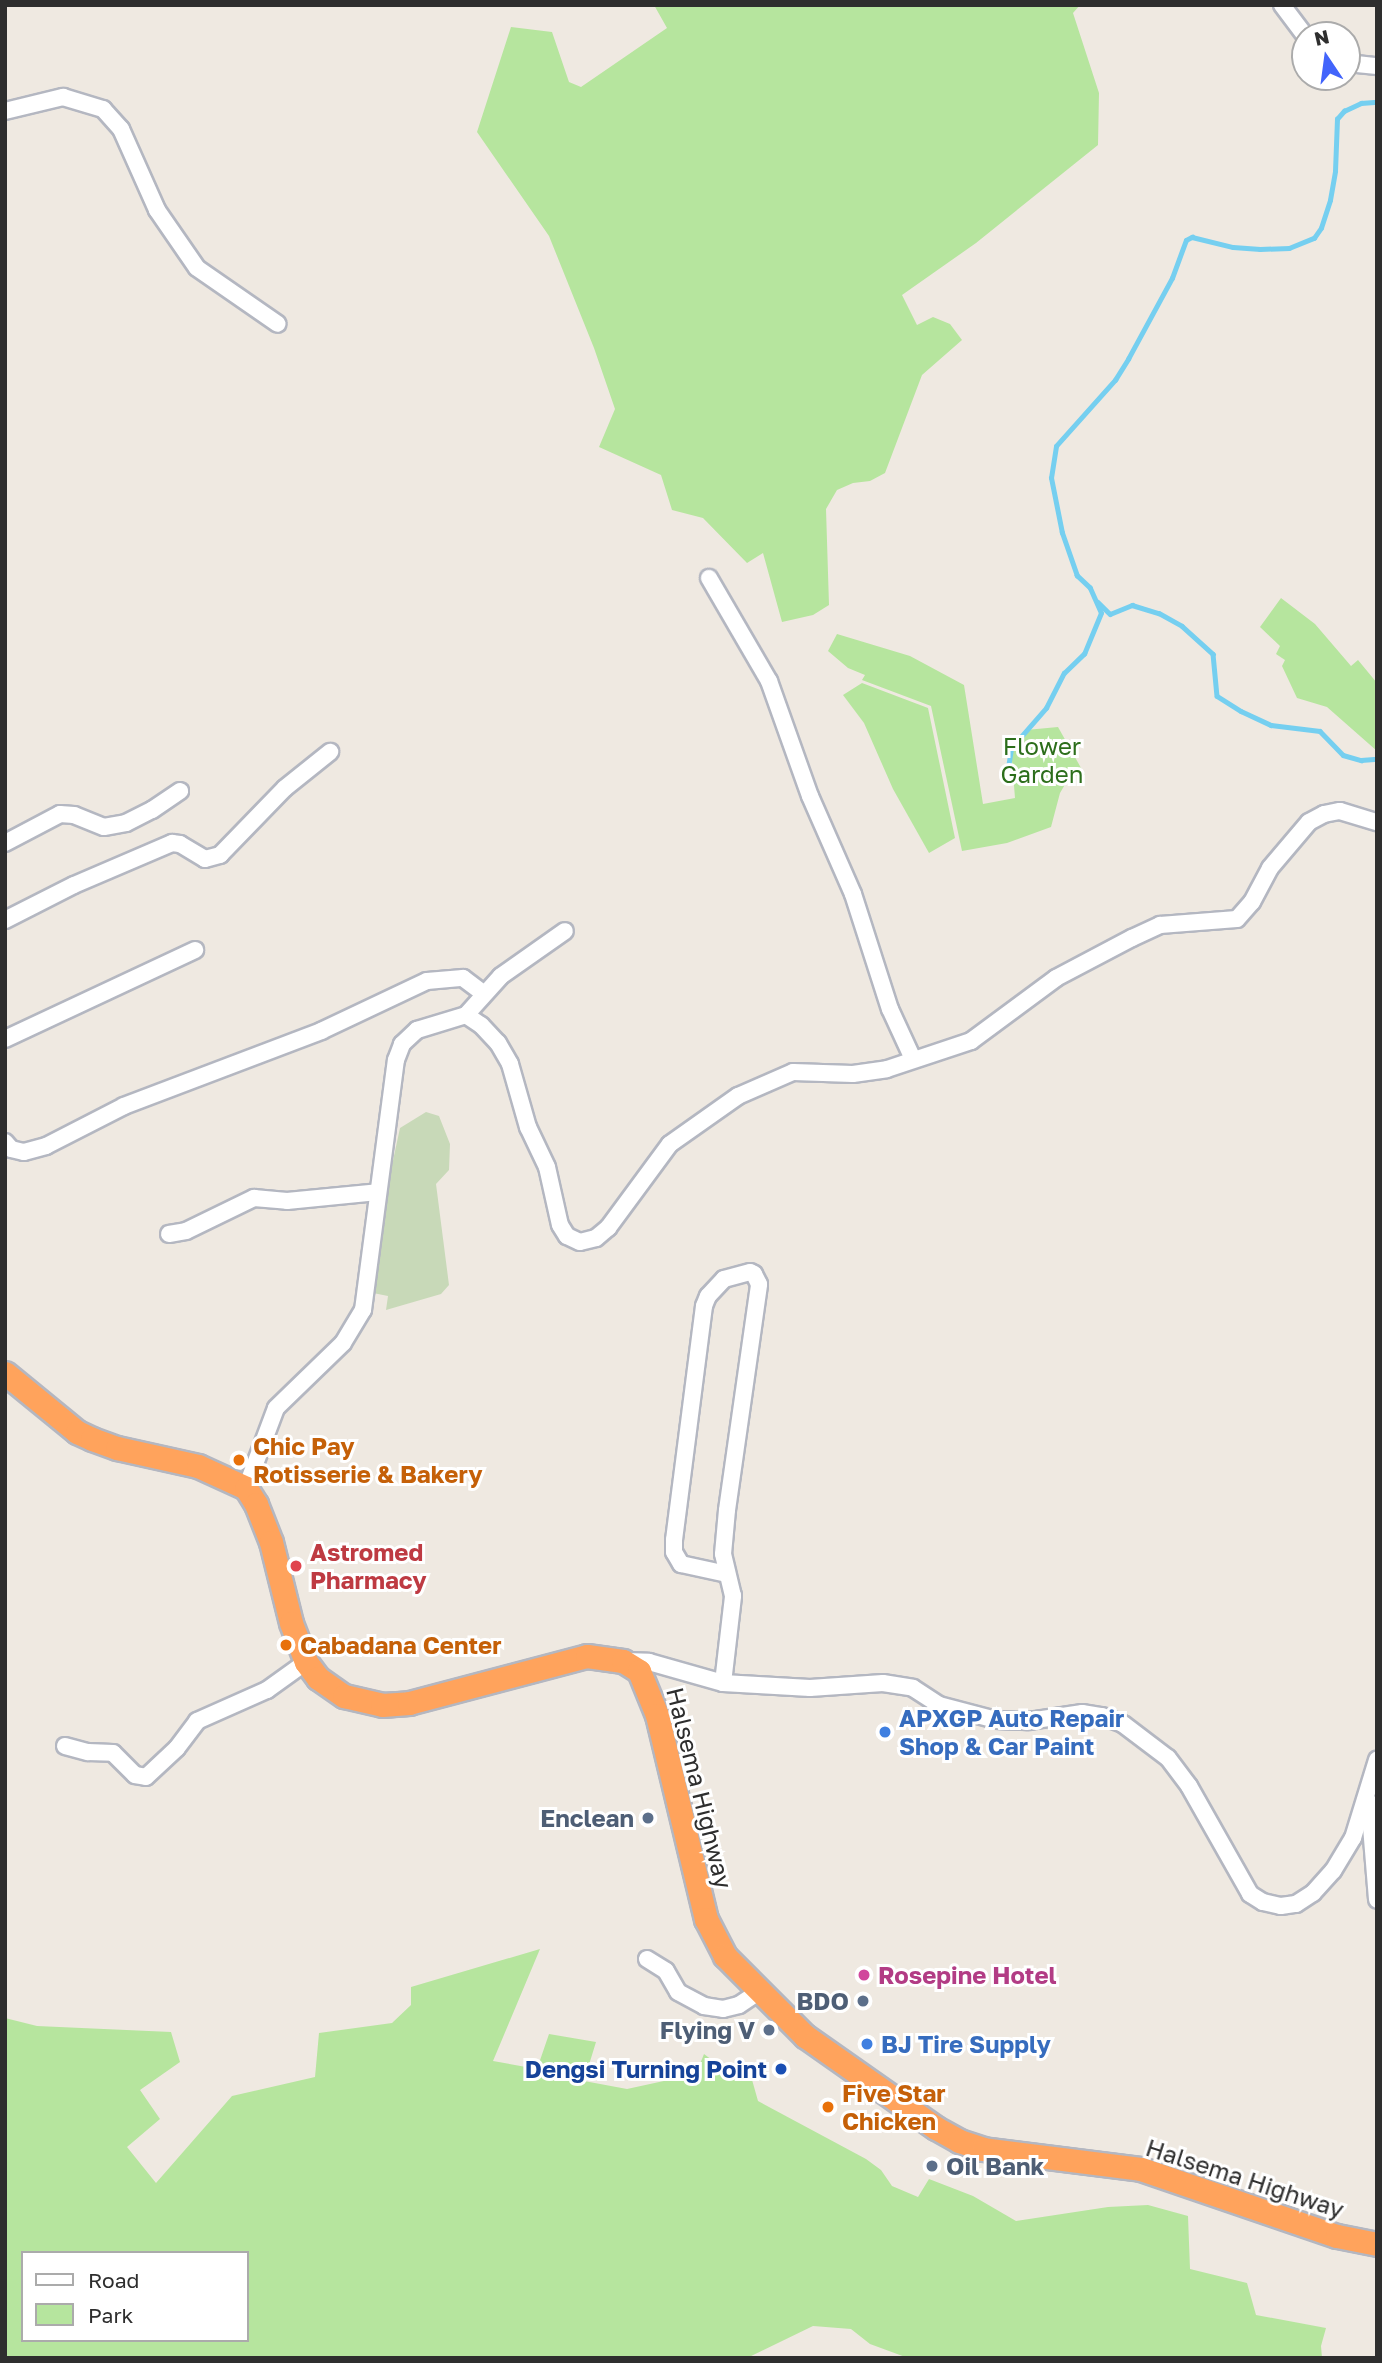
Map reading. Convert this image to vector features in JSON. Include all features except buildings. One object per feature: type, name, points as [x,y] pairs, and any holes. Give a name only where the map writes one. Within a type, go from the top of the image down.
[{"type":"highway","points":[[5,1373],[85,1436],[117,1448],[198,1466],[246,1488],[256,1504],[271,1542],[291,1623],[306,1662],[318,1678],[332,1689],[361,1702],[382,1705],[446,1695],[587,1656],[623,1661]]},
{"type":"highway","name":"Halsema Highway","points":[[623,1661],[639,1671],[657,1715],[706,1919],[725,1956],[805,2036],[959,2141],[983,2149],[1141,2169],[1338,2236],[1377,2244]]},
{"type":"street","points":[[1282,5],[1294,21]]},
{"type":"street","points":[[5,111],[63,97],[103,109],[121,129],[157,210],[197,268],[278,324]]},
{"type":"street","points":[[709,578],[769,681],[810,796],[853,894],[890,1009],[913,1059]]},
{"type":"street","points":[[5,920],[74,885],[172,843],[180,844],[205,859],[220,855],[285,788],[330,752]]},
{"type":"street","points":[[5,843],[60,814],[74,815],[104,827],[126,822],[152,810],[180,791]]},
{"type":"street","points":[[466,1015],[481,1025],[510,1064],[528,1127],[553,1184],[560,1226],[567,1237],[580,1242],[596,1238],[608,1228],[670,1144],[738,1096],[793,1072],[853,1074],[887,1069],[971,1041],[1056,978],[1160,925],[1237,919],[1252,902],[1270,869],[1309,822],[1324,814],[1340,811],[1377,822]]},
{"type":"street","points":[[246,1488],[276,1408],[343,1343],[363,1310],[396,1060],[402,1044],[417,1030],[466,1015],[484,994],[520,961],[565,931]]},
{"type":"street","points":[[5,1039],[195,950]]},
{"type":"street","points":[[5,1142],[11,1149],[24,1152],[46,1146],[124,1106],[321,1031],[427,981],[463,978],[484,994]]},
{"type":"street","points":[[169,1234],[186,1231],[254,1198],[287,1201],[378,1192]]},
{"type":"street","points":[[723,1683],[733,1596],[723,1554],[727,1510],[758,1298],[758,1279],[750,1272],[724,1279],[708,1296],[704,1306],[674,1540],[674,1552],[681,1564],[727,1574]]},
{"type":"street","points":[[623,1661],[649,1662],[723,1683],[810,1688],[883,1683],[913,1688],[939,1705],[996,1720],[1029,1721],[1082,1713],[1123,1724],[1168,1758],[1189,1786],[1234,1872],[1250,1894],[1263,1902],[1280,1906],[1296,1904],[1313,1893],[1333,1871],[1353,1838],[1377,1760]]},
{"type":"street","points":[[65,1746],[88,1752],[113,1753],[135,1775],[142,1778],[177,1748],[197,1721],[267,1690],[306,1662]]},
{"type":"street","points":[[1368,1796],[1377,1900]]},
{"type":"street","points":[[1353,1838],[1370,1824]]},
{"type":"street","points":[[647,1959],[666,1971],[678,1992],[704,2006],[723,2009],[739,2005],[751,2000],[760,1991]]},
{"type":"green space","points":[[654,5],[1080,5],[1073,13],[1099,93],[1098,145],[976,243],[902,295],[917,325],[933,317],[950,324],[962,340],[922,375],[885,473],[870,481],[853,483],[837,490],[826,509],[829,605],[813,615],[782,622],[763,553],[747,563],[703,518],[672,510],[661,475],[599,447],[615,409],[594,348],[549,236],[477,132],[511,27],[552,32],[569,82],[581,87],[667,28]]},
{"type":"green space","points":[[1281,598],[1315,624],[1351,666],[1358,660],[1377,683],[1377,751],[1327,707],[1297,698],[1282,666],[1285,660],[1276,654],[1280,646],[1260,627]]},
{"type":"green space","name":"Flower Garden","points":[[837,634],[910,656],[964,685],[983,804],[1015,798],[1011,748],[1026,730],[1058,727],[1085,775],[1070,776],[1060,793],[1051,827],[1007,843],[962,851],[931,706],[862,680],[865,675],[848,668],[828,651]]},
{"type":"green space","points":[[862,683],[928,708],[955,838],[929,853],[893,789],[864,723],[843,695]]},
{"type":"green space","points":[[426,1112],[439,1116],[450,1144],[449,1170],[436,1184],[449,1285],[441,1294],[386,1310],[388,1296],[373,1293],[378,1230],[400,1128]]},
{"type":"green space","points":[[540,1949],[493,2061],[537,2069],[549,2034],[596,2042],[584,2081],[627,2089],[696,2074],[704,2054],[724,2069],[747,2062],[758,2101],[866,2159],[881,2170],[892,2186],[918,2197],[929,2179],[973,2196],[1016,2221],[1108,2207],[1148,2205],[1188,2216],[1190,2269],[1247,2283],[1256,2315],[1326,2328],[1321,2346],[1322,2358],[908,2358],[870,2344],[851,2329],[813,2326],[747,2358],[5,2358],[5,2018],[37,2026],[171,2032],[180,2062],[140,2090],[160,2119],[127,2147],[156,2183],[232,2096],[315,2077],[319,2033],[392,2023],[411,2005],[411,1987]]},
{"type":"waterway","points":[[1007,774],[1011,748],[1046,708],[1064,673],[1084,654],[1101,613],[1090,588],[1077,576],[1062,533],[1051,478],[1056,446],[1115,380],[1172,278],[1186,240],[1192,237],[1233,247],[1260,249],[1289,248],[1314,238],[1321,228],[1330,200],[1335,171],[1337,119],[1344,111],[1361,103],[1377,102]]},
{"type":"waterway","points":[[1098,602],[1110,614],[1132,605],[1159,613],[1182,626],[1213,654],[1217,696],[1241,711],[1271,725],[1320,731],[1343,755],[1361,760],[1377,759]]},
{"type":"place","name":"Chic Pay Rotisserie & Bakery","points":[[239,1460]]},
{"type":"place","name":"Astromed Pharmacy","points":[[296,1566]]},
{"type":"place","name":"Cabadana Center","points":[[286,1645]]},
{"type":"place","name":"APXGP Auto Repair Shop & Car Paint","points":[[885,1732]]},
{"type":"place","name":"Enclean","points":[[648,1818]]},
{"type":"place","name":"Rosepine Hotel","points":[[864,1975]]},
{"type":"place","name":"BDO","points":[[863,2001]]},
{"type":"place","name":"Flying V","points":[[769,2030]]},
{"type":"place","name":"BJ Tire Supply","points":[[867,2044]]},
{"type":"place","name":"Dengsi Turning Point","points":[[781,2069]]},
{"type":"place","name":"Five Star Chicken","points":[[828,2107]]},
{"type":"place","name":"Oil Bank","points":[[932,2166]]}]
